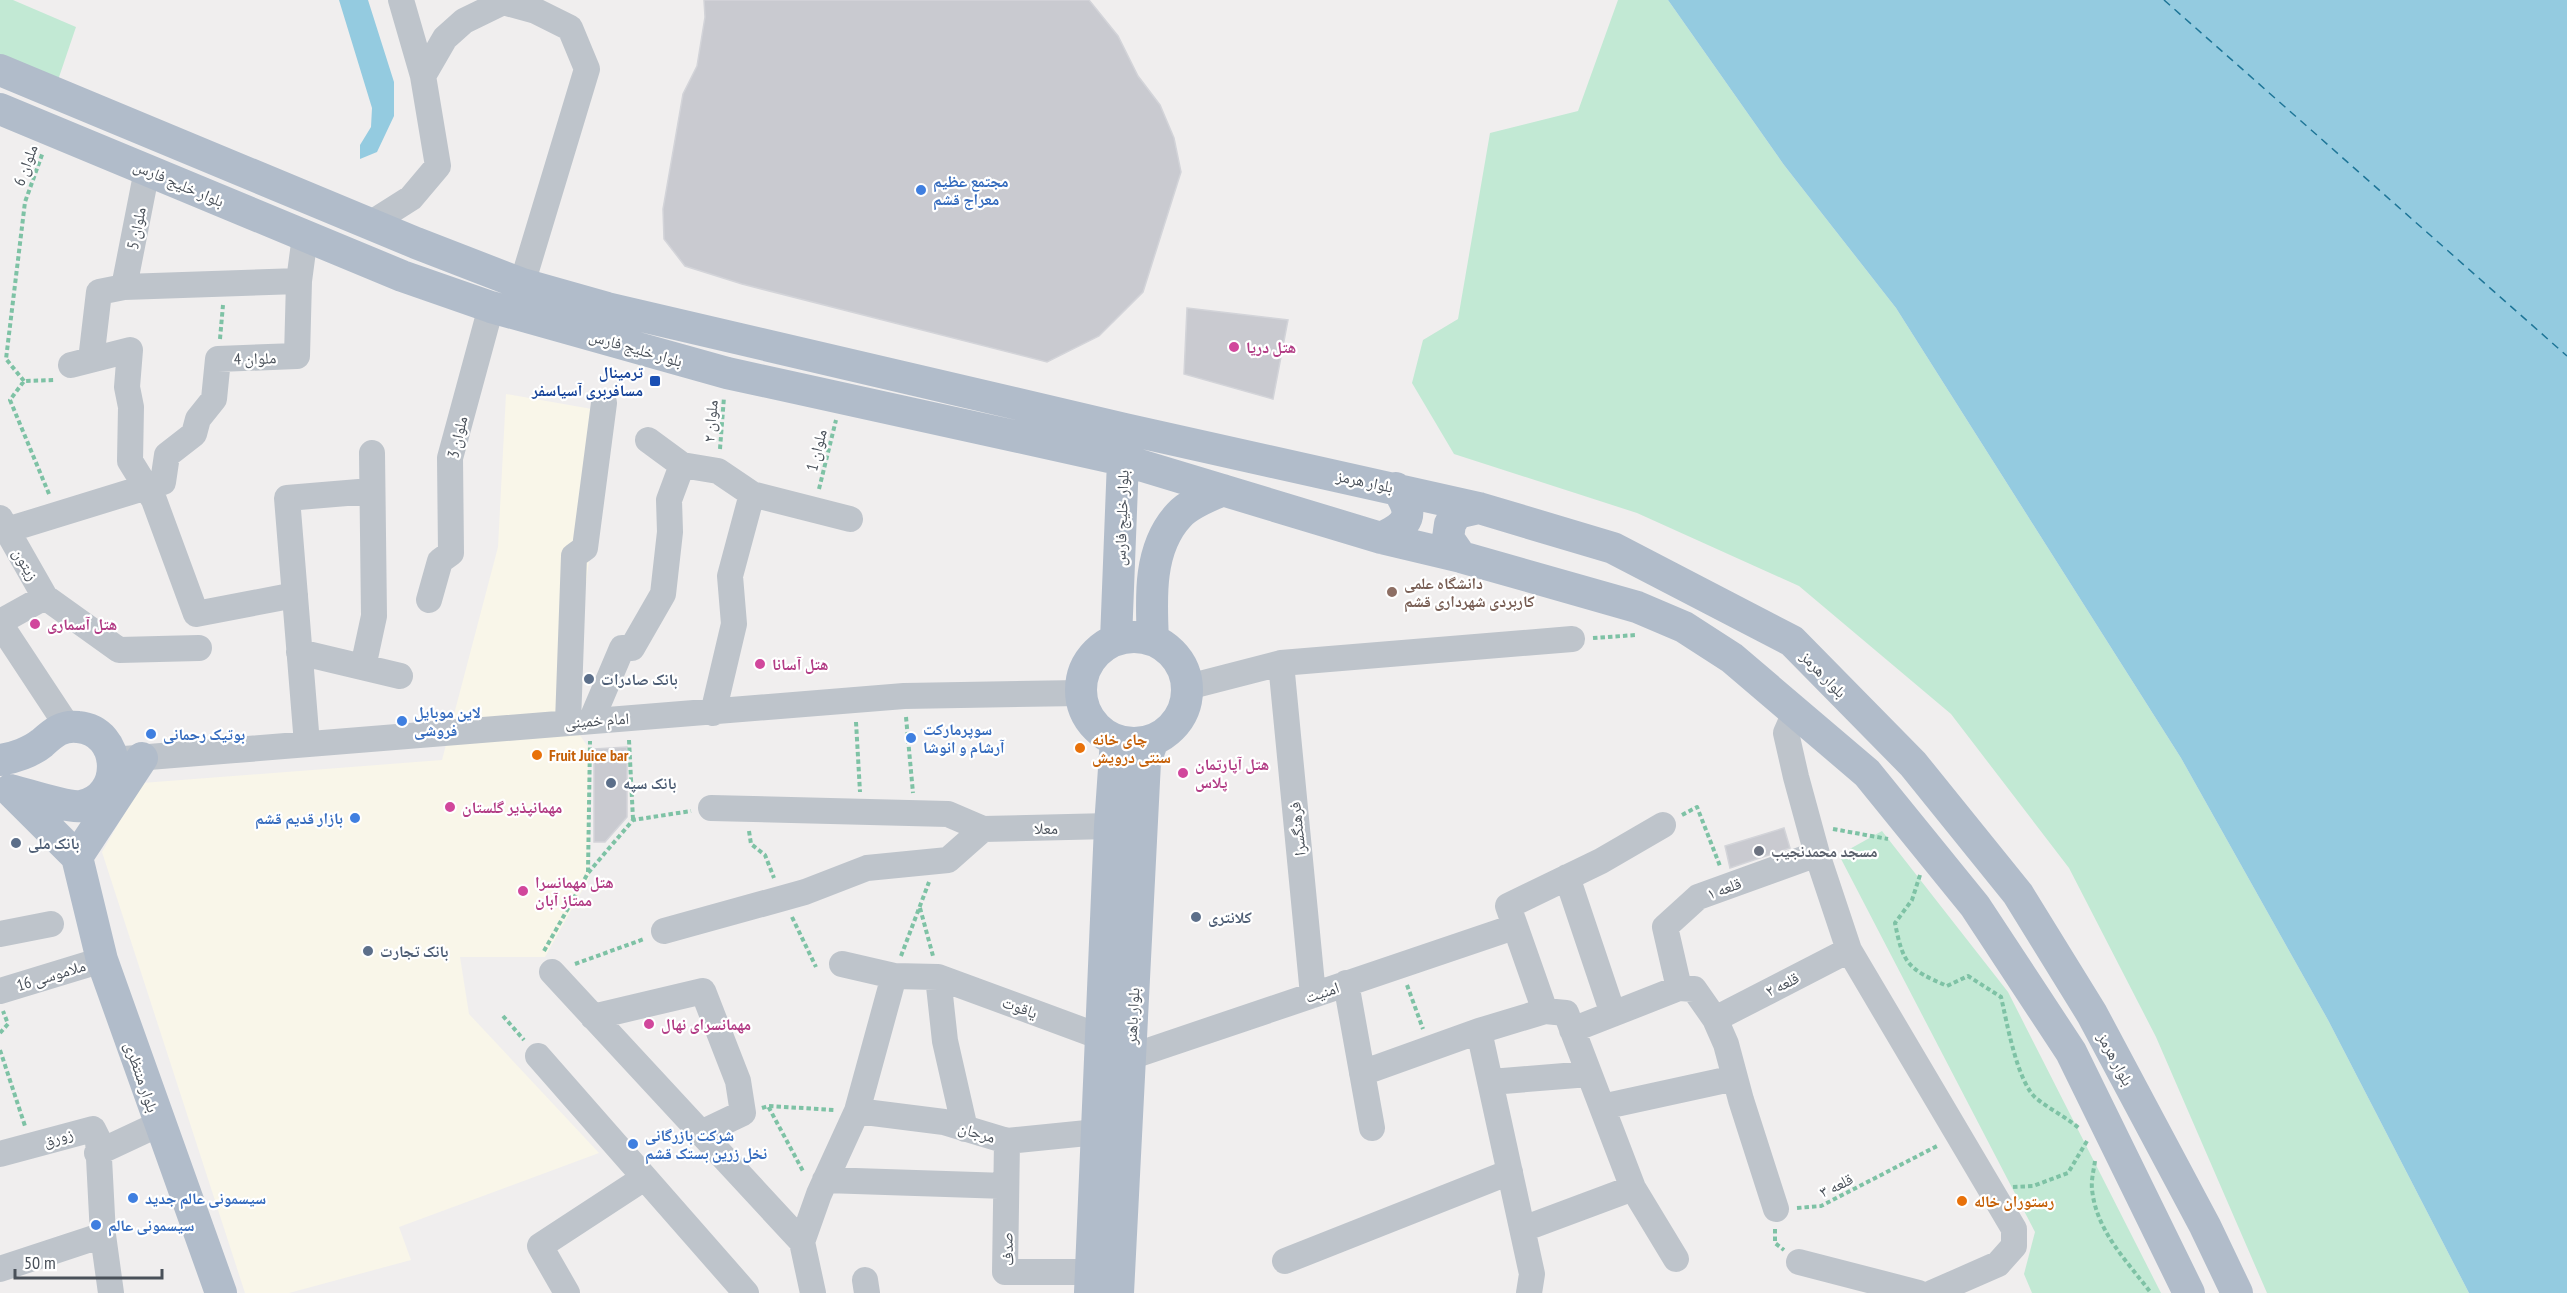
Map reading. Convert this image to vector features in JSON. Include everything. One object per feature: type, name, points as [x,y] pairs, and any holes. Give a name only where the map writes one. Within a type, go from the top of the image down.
[{"type":"main road","name":"بلوار خلیج فارس","points":[[0,70],[370,224],[522,284],[607,309],[1125,429]]},
{"type":"main road","name":"بلوار خلیج فارس","points":[[0,109],[402,276],[491,307],[727,373],[842,396],[1124,460],[1116,640]]},
{"type":"main road","name":"بلوار هرمز","points":[[1125,429],[1479,508],[1612,548],[1792,641],[1913,764],[2018,894],[2080,994],[2205,1226],[2237,1293]]},
{"type":"main road","points":[[1124,460],[1381,538],[1461,557],[1637,607],[1684,627],[1732,658],[1868,773],[1975,906],[2071,1052],[2189,1293]]},
{"type":"main road","points":[[1381,538],[1402,529],[1408,516],[1406,501],[1396,488]]},
{"type":"main road","points":[[1153,640],[1151,596],[1160,543],[1179,515],[1200,500],[1223,490]]},
{"type":"main road","points":[[1461,557],[1448,538],[1450,524],[1457,513],[1479,508]]},
{"type":"main road","points":[[1141,637],[1153,640],[1167,648],[1178,659],[1185,672],[1188,687],[1186,701],[1175,725],[1153,740],[1135,743],[1116,740],[1102,733],[1091,722],[1084,708],[1081,693],[1082,680],[1090,661],[1104,646],[1116,640],[1141,637]]},
{"type":"main road","points":[[14,756],[49,735],[68,727],[88,729],[98,734],[128,759]]},
{"type":"main road","name":"بلوار باهنر","points":[[1090,1282],[1110,826],[1116,740]]},
{"type":"main road","name":"بلوار باهنر","points":[[1118,1293],[1145,762],[1153,740]]},
{"type":"main road","points":[[5,790],[40,796],[70,806],[90,803],[106,790],[114,771],[128,759]]},
{"type":"main road","points":[[5,790],[77,856],[128,759]]},
{"type":"main road","name":"بلوار منتظری","points":[[77,856],[102,960],[221,1293]]},
{"type":"street","points":[[370,224],[411,198],[438,166],[423,76],[400,0]]},
{"type":"street","points":[[423,76],[445,38],[464,21],[503,2],[536,11],[570,28],[587,69],[522,284]]},
{"type":"street","name":"ملوان 5","points":[[124,286],[147,170]]},
{"type":"street","name":"ملوان 4","points":[[146,486],[163,482],[167,455],[194,434],[198,419],[214,399],[218,359],[297,356],[299,281],[305,236]]},
{"type":"street","points":[[295,595],[196,614],[154,500],[130,461],[131,407],[127,387],[130,350],[81,363],[99,292],[124,286],[299,281]]},
{"type":"street","name":"ملوان 3","points":[[429,600],[440,561],[451,553],[450,458],[491,307]]},
{"type":"street","points":[[579,721],[574,556],[585,548],[604,403]]},
{"type":"street","points":[[648,440],[682,465],[718,471],[752,494],[850,519]]},
{"type":"street","points":[[363,667],[374,616],[372,453]]},
{"type":"street","points":[[579,721],[622,648],[632,648],[663,594],[670,532],[669,500],[682,465]]},
{"type":"street","points":[[3,524],[57,514],[146,486]]},
{"type":"street","points":[[307,744],[287,498],[371,491]]},
{"type":"street","points":[[713,713],[734,624],[730,576],[752,494]]},
{"type":"street","name":"زیتون","points":[[0,623],[45,597],[3,524]]},
{"type":"street","points":[[45,597],[119,650],[199,648]]},
{"type":"street","points":[[0,623],[68,727]]},
{"type":"street","points":[[1188,687],[1281,663],[1572,639]]},
{"type":"street","points":[[299,652],[400,676]]},
{"type":"street","name":"فرهنگسرا","points":[[1281,663],[1313,995]]},
{"type":"street","name":"امام خمینی","points":[[128,759],[904,696],[1081,693]]},
{"type":"street","points":[[1796,710],[1786,733],[1817,854],[1849,950],[2014,1229],[2014,1246],[1998,1264],[1932,1293]]},
{"type":"street","points":[[664,931],[805,892],[867,868],[948,860],[983,829],[948,814],[711,808]]},
{"type":"street","points":[[1545,1011],[1508,906],[1567,878],[1663,825]]},
{"type":"street","name":"معلا","points":[[983,829],[1110,826]]},
{"type":"street","name":"قلعه ۱","points":[[1679,988],[1665,927],[1698,897],[1817,854]]},
{"type":"street","points":[[1567,878],[1613,1014]]},
{"type":"street","points":[[0,934],[51,924]]},
{"type":"street","name":"امنیت","points":[[1130,1057],[1514,927]]},
{"type":"street","name":"قلعه ۲","points":[[1714,1019],[1849,950]]},
{"type":"street","name":"ملاموسی 16","points":[[0,991],[102,960]]},
{"type":"street","name":"یاقوت","points":[[842,964],[894,976],[938,977],[1101,1037]]},
{"type":"street","points":[[552,972],[802,1242],[813,1293]]},
{"type":"street","points":[[802,1242],[821,1189],[856,1111],[894,976]]},
{"type":"street","points":[[938,977],[945,1041],[965,1129]]},
{"type":"street","points":[[1346,983],[1372,1128]]},
{"type":"street","points":[[1572,1030],[1679,988],[1694,989],[1714,1019],[1726,1044],[1776,1209]]},
{"type":"street","points":[[593,1017],[703,991],[738,1081],[743,1113],[701,1133]]},
{"type":"street","points":[[1362,1073],[1479,1030],[1545,1011],[1566,1012],[1633,1188],[1676,1259]]},
{"type":"street","points":[[1479,1030],[1532,1274],[1529,1293]]},
{"type":"street","points":[[538,1056],[746,1293]]},
{"type":"street","points":[[1491,1082],[1589,1074]]},
{"type":"street","points":[[1602,1107],[1735,1078]]},
{"type":"street","name":"مرجان","points":[[856,1111],[944,1122],[1007,1141],[1097,1132]]},
{"type":"street","points":[[111,1293],[97,1153],[159,1124]]},
{"type":"street","name":"زورق","points":[[0,1154],[93,1129],[98,1139],[97,1153]]},
{"type":"street","name":"صدف","points":[[1007,1141],[1005,1272],[1090,1282]]},
{"type":"street","points":[[1285,1261],[1510,1172]]},
{"type":"street","points":[[567,1293],[540,1246],[644,1178]]},
{"type":"street","points":[[821,1189],[1006,1185]]},
{"type":"street","points":[[1523,1229],[1633,1188]]},
{"type":"street","points":[[0,1269],[104,1234]]},
{"type":"street","points":[[1799,1262],[1919,1293]]},
{"type":"path","name":"ملوان 6","points":[[24,381],[6,360],[18,246],[25,202],[51,130]]},
{"type":"path","points":[[218,359],[225,283]]},
{"type":"path","points":[[57,514],[10,400],[24,381],[69,380],[81,363]]},
{"type":"path","name":"ملوان ۲","points":[[718,471],[727,373]]},
{"type":"path","name":"ملوان 1","points":[[813,510],[842,396]]},
{"type":"path","points":[[1572,639],[1643,634]]},
{"type":"path","points":[[904,696],[915,814]]},
{"type":"path","points":[[854,700],[862,813]]},
{"type":"path","points":[[627,718],[633,820]]},
{"type":"path","points":[[579,721],[588,873]]},
{"type":"path","points":[[1663,825],[1697,807],[1728,886]]},
{"type":"path","points":[[664,931],[552,972],[544,951],[588,873],[633,820],[711,808]]},
{"type":"path","points":[[1809,825],[1898,841]]},
{"type":"path","points":[[894,976],[937,862]]},
{"type":"path","points":[[1923,864],[1912,900],[1895,923],[1901,954],[1921,975],[1947,986],[1968,976],[2001,998],[2016,1061],[2035,1098],[2062,1114],[2089,1137],[2093,1146]]},
{"type":"path","points":[[920,907],[938,977]]},
{"type":"path","points":[[1400,965],[1429,1048]]},
{"type":"path","points":[[0,1001],[8,1024],[0,1033]]},
{"type":"path","points":[[503,1016],[538,1056]]},
{"type":"path","points":[[0,1050],[32,1145]]},
{"type":"path","points":[[768,1106],[821,1189]]},
{"type":"path","points":[[743,1113],[768,1106],[856,1111]]},
{"type":"path","name":"قلعه ۳","points":[[1776,1209],[1821,1206],[1958,1135]]},
{"type":"path","points":[[1990,1188],[2033,1186],[2068,1173],[2089,1137]]},
{"type":"path","points":[[2096,1154],[2092,1188],[2101,1224],[2117,1250],[2151,1293]]},
{"type":"path","points":[[1776,1209],[1775,1243],[1799,1262]]},
{"type":"shaded area","name":"بازار قدیم قشم","points":[[506,394],[609,412],[568,718],[588,747],[589,878],[545,957],[460,957],[469,1014],[599,1153],[399,1227],[411,1260],[289,1293],[245,1293],[102,852],[142,783],[442,760],[498,547]]},
{"type":"green space","points":[[0,0],[13,0],[76,27],[57,83],[0,58]]},
{"type":"green space","points":[[1618,0],[1668,0],[1784,165],[1896,308],[2181,758],[2328,1020],[2469,1293],[2267,1293],[2156,1037],[2069,868],[1951,714],[1799,586],[1637,513],[1454,454],[1412,383],[1423,340],[1458,319],[1490,133],[1578,111]]},
{"type":"green space","points":[[1882,831],[2008,992],[2161,1293],[2032,1293],[2024,1274],[2035,1232],[1839,855]]},
{"type":"water","points":[[339,0],[368,0],[394,82],[394,116],[377,152],[360,159],[360,145],[371,127],[372,108]]},
{"type":"water","points":[[1668,0],[2567,0],[2567,1293],[2469,1293],[2328,1020],[2181,758],[1896,308],[1784,165]]},
{"type":"building","name":"مجتمع عظیم معراج قشم","points":[[704,0],[1089,0],[1118,36],[1138,76],[1160,105],[1174,138],[1181,172],[1143,292],[1099,336],[1047,362],[742,284],[685,266],[664,239],[663,209],[683,94],[697,66],[705,17]]},
{"type":"building","name":"هتل دریا","points":[[1187,308],[1288,320],[1273,399],[1184,374]]},
{"type":"building","name":"بانک سپه","points":[[627,747],[627,817],[605,842],[594,842],[594,749]]},
{"type":"building","name":"مسجد محمدنجیب","points":[[1784,828],[1790,848],[1730,868],[1725,846]]},
{"type":"ferry route","points":[[2164,0],[2567,356]]},
{"type":"place","name":"مجتمع عظیم معراج قشم","points":[[921,190]]},
{"type":"place","name":"هتل دریا","points":[[1234,347]]},
{"type":"place","name":"ترمینال مسافربری آسیاسفر","points":[[655,381]]},
{"type":"place","name":"دانشگاه علمی کاربردی شهرداری قشم","points":[[1392,592]]},
{"type":"place","name":"هتل آسماری","points":[[35,624]]},
{"type":"place","name":"هتل آسانا","points":[[760,664]]},
{"type":"place","name":"بانک صادرات","points":[[589,679]]},
{"type":"place","name":"لاین موبایل فروشی","points":[[402,721]]},
{"type":"place","name":"بوتیک رحمانی","points":[[151,734]]},
{"type":"place","name":"سوپرمارکت آرشام و انوشا","points":[[911,738]]},
{"type":"place","name":"چای خانه سنتی درویش","points":[[1080,748]]},
{"type":"place","name":"Fruit Juice bar","points":[[537,755]]},
{"type":"place","name":"هتل آپارتمان پلاس","points":[[1183,773]]},
{"type":"place","name":"بانک سپه","points":[[611,783]]},
{"type":"place","name":"مهمانپذیر گلستان","points":[[450,807]]},
{"type":"place","name":"بازار قدیم قشم","points":[[355,818]]},
{"type":"place","name":"بانک ملی","points":[[16,843]]},
{"type":"place","name":"مسجد محمدنجیب","points":[[1759,851]]},
{"type":"place","name":"هتل مهمانسرا ممتاز آبان","points":[[523,891]]},
{"type":"place","name":"کلانتری","points":[[1196,917]]},
{"type":"place","name":"بانک تجارت","points":[[368,951]]},
{"type":"place","name":"مهمانسرای نهال","points":[[649,1024]]},
{"type":"place","name":"شرکت بازرگانی نخل زرین بستک قشم","points":[[633,1144]]},
{"type":"place","name":"سیسمونی عالم جدید","points":[[133,1198]]},
{"type":"place","name":"رستوران خاله","points":[[1962,1201]]},
{"type":"place","name":"سیسمونی عالم","points":[[96,1225]]}]
